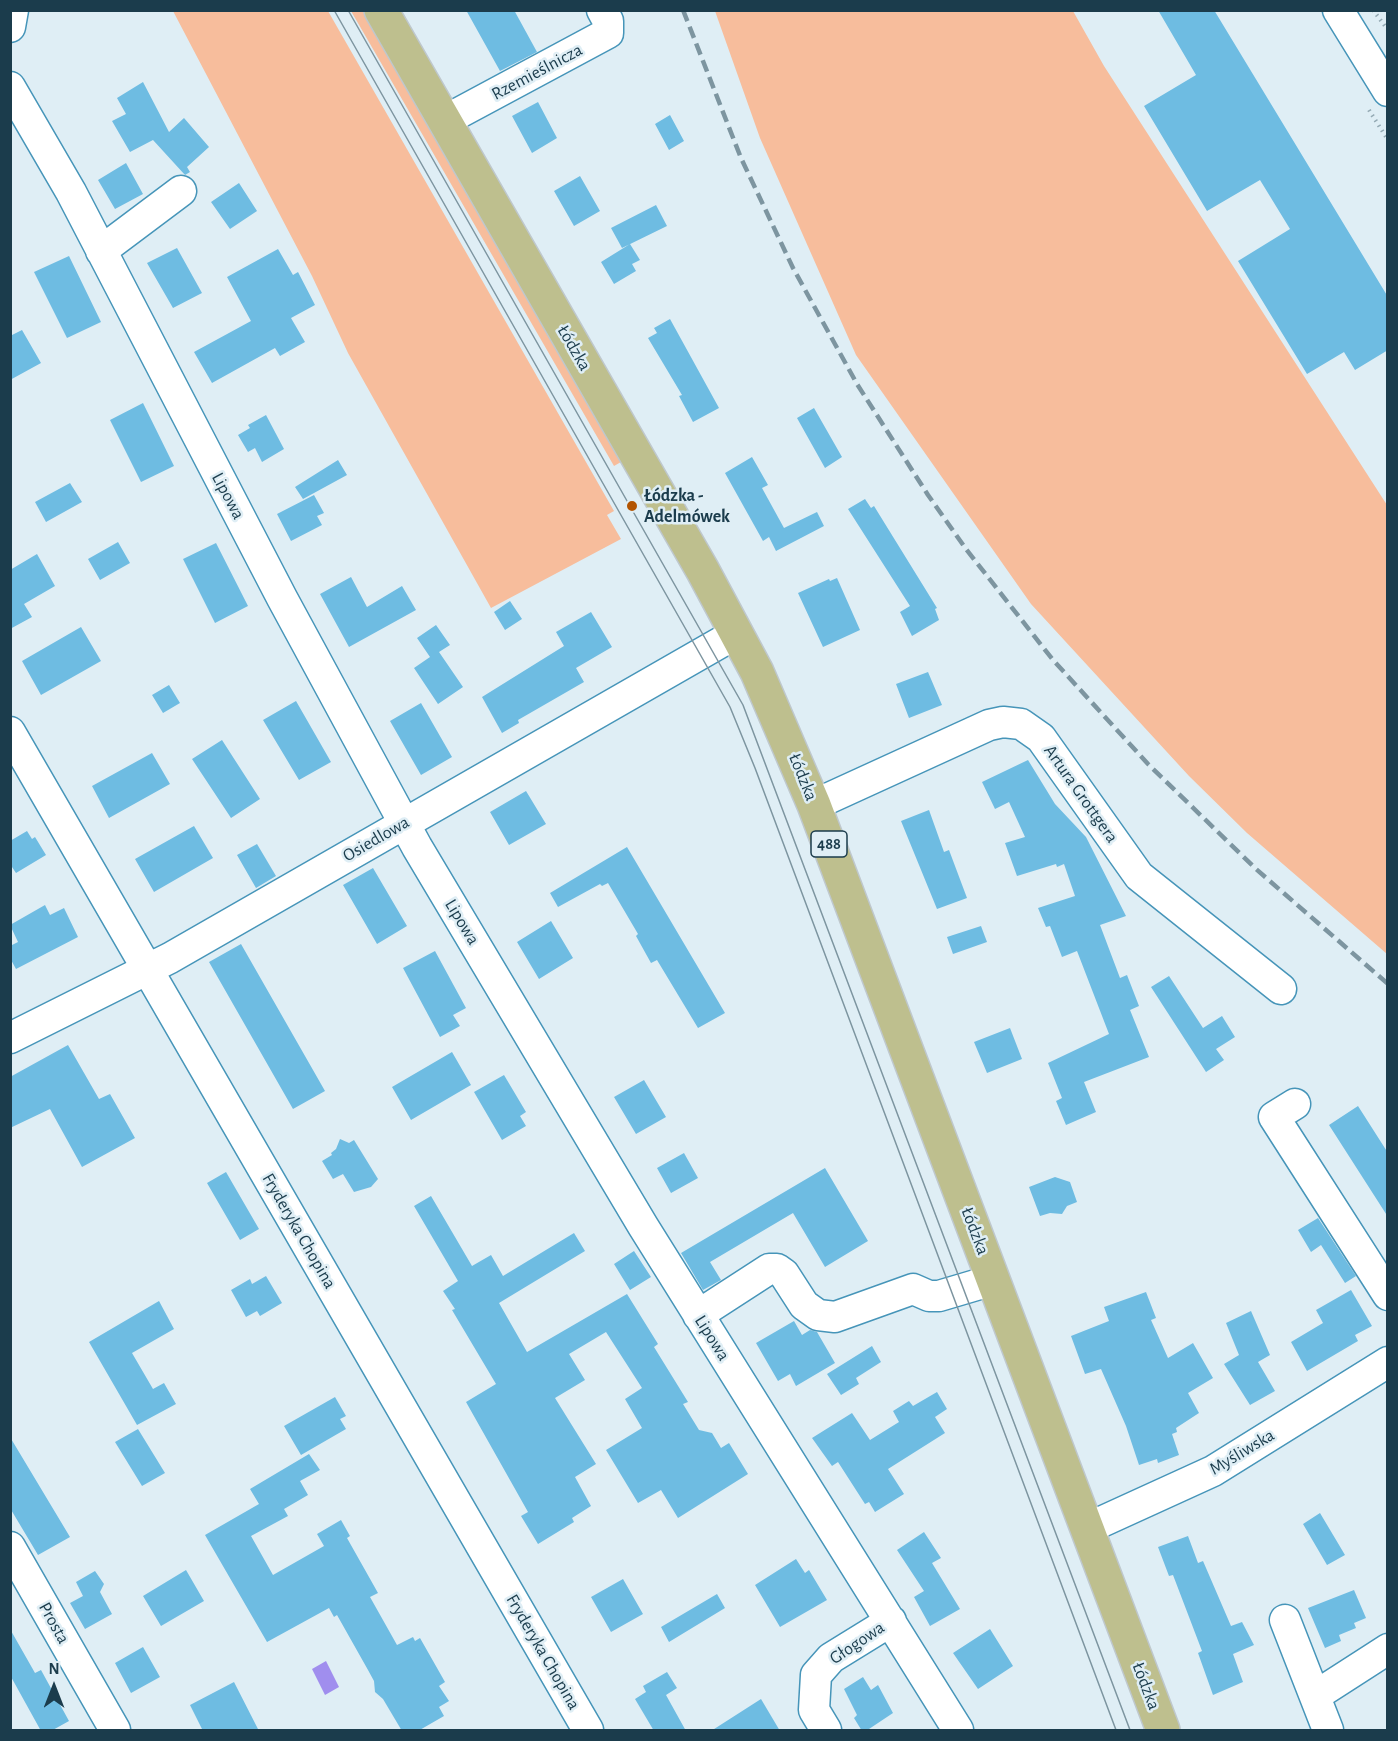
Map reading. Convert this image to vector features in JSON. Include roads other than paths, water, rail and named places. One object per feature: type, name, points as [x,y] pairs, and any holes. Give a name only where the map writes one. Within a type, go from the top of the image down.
[{"type":"main road","name":"Łódzka","points":[[381,10],[737,633],[785,734],[814,805],[1163,1731]]},
{"type":"street","points":[[10,27],[14,10]]},
{"type":"street","name":"Rzemieślnicza","points":[[444,121],[608,33],[608,21],[602,10]]},
{"type":"street","points":[[1338,10],[1376,50],[1388,91]]},
{"type":"street","name":"Lipowa","points":[[10,87],[71,192],[282,598],[417,847],[698,1315],[958,1731]]},
{"type":"street","points":[[101,251],[181,191]]},
{"type":"street","name":"Osiedlowa","points":[[10,1038],[147,970],[737,633]]},
{"type":"street","name":"Artura Grottgera","points":[[814,805],[989,725],[1004,722],[1021,724],[1041,738],[1139,876],[1281,989]]},
{"type":"street","name":"Fryderyka Chopina","points":[[10,732],[588,1731]]},
{"type":"street","points":[[1295,1104],[1274,1117],[1388,1295]]},
{"type":"street","points":[[698,1315],[769,1269],[777,1269],[784,1274],[804,1305],[818,1315],[835,1317],[913,1289],[929,1296],[939,1296],[993,1280]]},
{"type":"street","name":"Myśliwska","points":[[1088,1528],[1220,1467],[1388,1362]]},
{"type":"street","name":"Prosta","points":[[10,1547],[115,1731]]},
{"type":"street","points":[[1285,1620],[1328,1731]]},
{"type":"street","name":"Głogowa","points":[[826,1731],[814,1710],[816,1675],[831,1658],[891,1621]]},
{"type":"street","points":[[1315,1696],[1388,1649]]},
{"type":"tram line","points":[[334,10],[730,707],[755,768],[1116,1730]]},
{"type":"tram line","points":[[348,10],[743,705],[1130,1730]]},
{"type":"railway","points":[[683,10],[741,158],[793,268],[857,384],[928,495],[966,549],[1053,660],[1148,764],[1256,869],[1388,984]]},
{"type":"place","name":"Łódzka - Adelmówek","points":[[632,506]]}]
